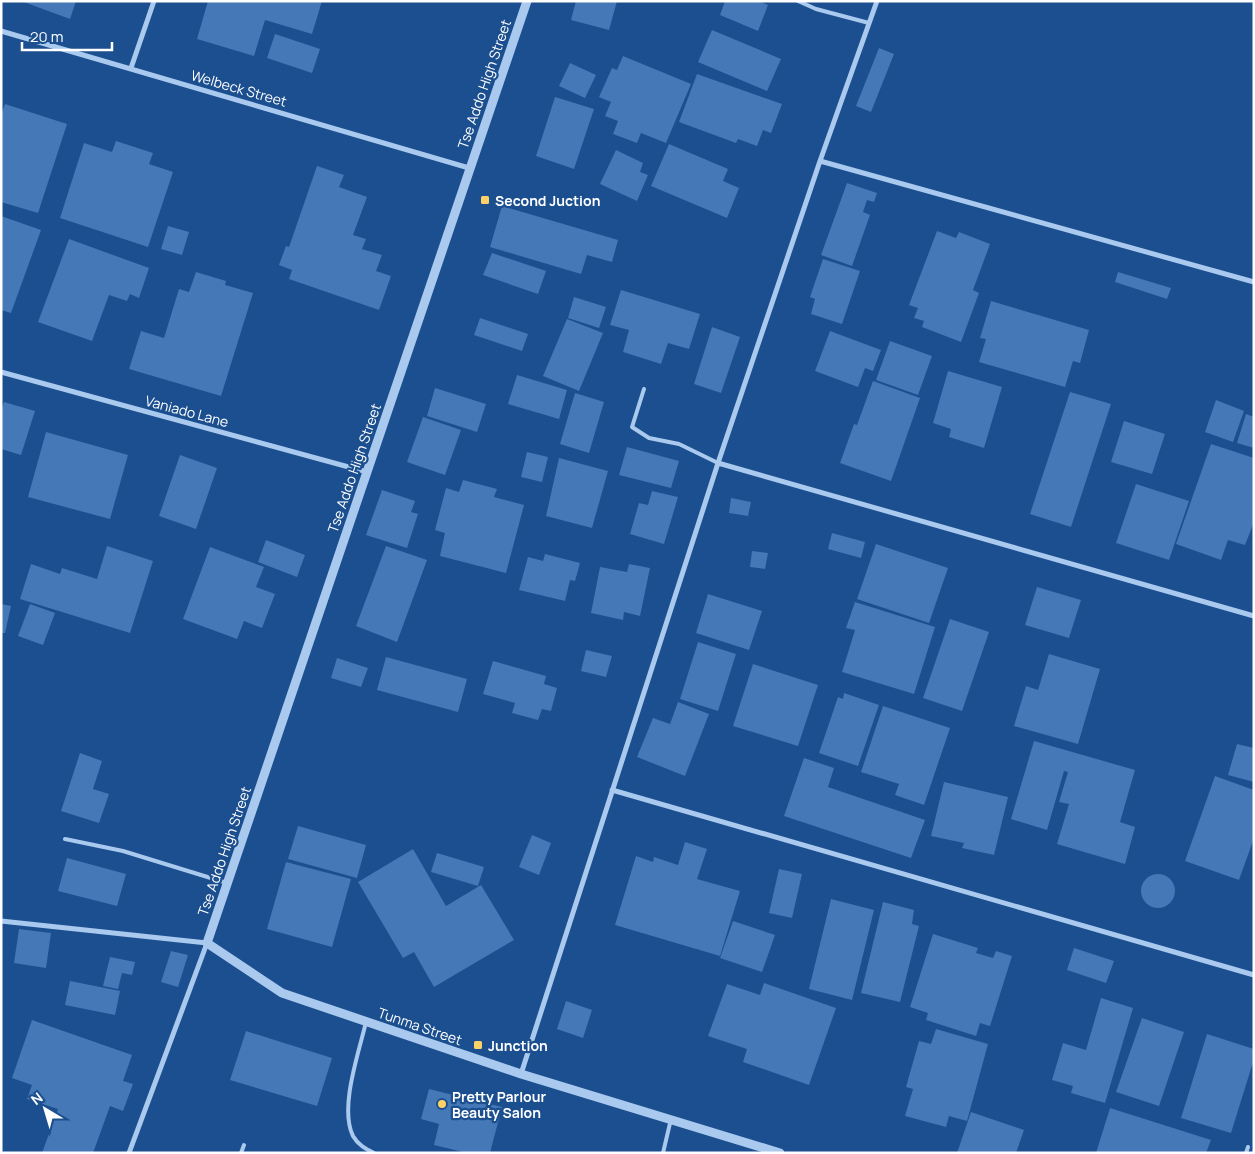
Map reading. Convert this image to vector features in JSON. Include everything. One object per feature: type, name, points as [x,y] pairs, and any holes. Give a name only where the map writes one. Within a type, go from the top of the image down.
[{"type":"street","points":[[131,68],[154,1]]},
{"type":"street","name":"Tse Addo High Street","points":[[207,943],[527,1]]},
{"type":"street","points":[[521,1074],[718,463],[820,161],[877,1]]},
{"type":"street","name":"Welbeck Street","points":[[1,31],[469,168]]},
{"type":"street","points":[[820,161],[1254,282]]},
{"type":"street","name":"Vaniado Lane","points":[[1,372],[367,472]]},
{"type":"street","points":[[718,463],[1254,616]]},
{"type":"street","points":[[612,790],[1254,975]]},
{"type":"street","points":[[1,921],[207,943],[129,1153]]},
{"type":"street","name":"Tunma Street","points":[[207,943],[282,993],[521,1074],[780,1153]]},
{"type":"lane","points":[[798,1],[816,9],[869,23]]},
{"type":"lane","points":[[644,389],[632,427],[649,438],[679,444],[718,463]]},
{"type":"lane","points":[[65,839],[123,851],[227,883]]},
{"type":"lane","points":[[366,1022],[352,1084],[348,1118],[354,1137],[363,1147],[374,1153]]},
{"type":"lane","points":[[662,1153],[671,1119]]},
{"type":"lane","points":[[241,1153],[244,1145]]},
{"type":"lane","points":[[1246,1153],[1248,1147]]},
{"type":"building","points":[[21,1],[76,1],[70,19]]},
{"type":"building","points":[[208,1],[322,1],[312,34],[265,20],[254,56],[197,39]]},
{"type":"building","points":[[576,1],[617,1],[609,30],[571,20]]},
{"type":"building","points":[[725,1],[758,1],[768,5],[758,31],[720,15]]},
{"type":"building","points":[[712,30],[781,59],[767,91],[698,62]]},
{"type":"building","points":[[275,34],[320,49],[312,73],[267,58]]},
{"type":"building","points":[[879,48],[894,54],[871,112],[856,106]]},
{"type":"building","points":[[623,56],[691,84],[666,143],[641,133],[637,143],[613,134],[618,121],[605,116],[611,102],[599,97],[612,68],[617,70]]},
{"type":"building","points":[[570,63],[596,75],[585,98],[559,86]]},
{"type":"building","points":[[697,74],[782,104],[771,133],[763,130],[757,146],[738,139],[736,143],[679,122]]},
{"type":"building","points":[[555,97],[594,109],[574,169],[536,156]]},
{"type":"building","points":[[5,104],[67,124],[38,213],[1,202],[1,115]]},
{"type":"building","points":[[116,141],[153,153],[149,164],[173,172],[148,247],[60,218],[84,143],[112,152]]},
{"type":"building","points":[[669,144],[728,169],[723,181],[739,188],[727,218],[651,186]]},
{"type":"building","points":[[616,150],[643,163],[640,172],[648,175],[637,201],[600,184]]},
{"type":"building","points":[[317,166],[344,175],[339,187],[367,197],[353,235],[366,239],[362,249],[382,255],[376,271],[391,276],[379,310],[289,279],[292,270],[279,265],[286,246],[289,247]]},
{"type":"building","points":[[847,183],[877,193],[874,202],[867,200],[863,212],[870,215],[852,266],[821,255]]},
{"type":"building","points":[[502,206],[618,240],[612,262],[587,255],[581,274],[490,247]]},
{"type":"building","points":[[1,216],[41,230],[11,313],[1,310]]},
{"type":"building","points":[[168,226],[189,232],[182,255],[161,249]]},
{"type":"building","points":[[937,231],[956,238],[959,232],[990,244],[973,290],[979,293],[961,342],[922,327],[924,321],[914,318],[918,308],[909,305]]},
{"type":"building","points":[[69,239],[149,268],[139,298],[130,294],[127,301],[109,295],[92,341],[38,322]]},
{"type":"building","points":[[492,253],[546,271],[538,294],[483,275]]},
{"type":"building","points":[[823,259],[860,271],[842,324],[811,314],[815,299],[810,297]]},
{"type":"building","points":[[196,272],[226,281],[225,285],[253,293],[221,396],[129,369],[141,331],[164,338],[179,289],[189,292]]},
{"type":"building","points":[[1118,272],[1171,288],[1167,299],[1115,282]]},
{"type":"building","points":[[621,290],[700,314],[689,349],[668,343],[661,364],[623,352],[629,330],[610,325]]},
{"type":"building","points":[[574,297],[606,307],[599,328],[568,318]]},
{"type":"building","points":[[991,301],[1089,330],[1080,363],[1073,361],[1065,387],[979,362],[986,339],[980,338]]},
{"type":"building","points":[[480,318],[528,334],[522,351],[474,335]]},
{"type":"building","points":[[567,319],[603,333],[579,391],[543,376]]},
{"type":"building","points":[[712,327],[740,337],[721,393],[694,384]]},
{"type":"building","points":[[830,331],[881,350],[873,371],[865,368],[858,387],[815,371]]},
{"type":"building","points":[[890,341],[932,356],[918,395],[876,380]]},
{"type":"building","points":[[948,371],[1002,387],[984,448],[949,437],[951,429],[933,423]]},
{"type":"building","points":[[517,375],[567,390],[559,419],[508,404]]},
{"type":"building","points":[[873,381],[920,398],[891,481],[840,463],[854,424],[857,425]]},
{"type":"building","points":[[435,388],[486,404],[477,432],[427,416]]},
{"type":"building","points":[[1070,392],[1111,404],[1071,527],[1030,514]]},
{"type":"building","points":[[575,393],[604,402],[589,453],[560,444]]},
{"type":"building","points":[[1216,400],[1244,411],[1233,442],[1205,432]]},
{"type":"building","points":[[4,402],[35,411],[21,455],[1,449],[1,411]]},
{"type":"building","points":[[1246,414],[1254,417],[1254,448],[1237,443]]},
{"type":"building","points":[[423,417],[461,430],[445,475],[407,462]]},
{"type":"building","points":[[1124,421],[1165,434],[1152,474],[1111,462]]},
{"type":"building","points":[[46,432],[128,455],[110,519],[28,497]]},
{"type":"building","points":[[1211,444],[1254,458],[1254,522],[1245,545],[1228,540],[1221,560],[1176,544]]},
{"type":"building","points":[[627,447],[679,461],[671,488],[619,475]]},
{"type":"building","points":[[527,452],[548,457],[542,482],[521,477]]},
{"type":"building","points":[[180,455],[217,468],[196,529],[159,516]]},
{"type":"building","points":[[559,458],[608,471],[592,528],[546,516]]},
{"type":"building","points":[[463,480],[497,489],[494,497],[524,505],[506,573],[440,556],[445,533],[435,530],[446,488],[459,492]]},
{"type":"building","points":[[1136,484],[1189,501],[1169,560],[1116,543]]},
{"type":"building","points":[[382,490],[415,501],[411,512],[418,514],[407,548],[366,535]]},
{"type":"building","points":[[652,491],[678,497],[664,544],[630,534],[639,503],[648,505]]},
{"type":"building","points":[[731,498],[751,502],[748,516],[729,513]]},
{"type":"building","points":[[832,533],[865,542],[861,558],[828,549]]},
{"type":"building","points":[[266,540],[305,555],[297,577],[258,562]]},
{"type":"building","points":[[876,544],[948,568],[929,623],[857,599]]},
{"type":"building","points":[[107,546],[153,561],[130,633],[20,599],[31,564],[60,574],[62,568],[97,579]]},
{"type":"building","points":[[386,546],[427,560],[397,642],[356,626]]},
{"type":"building","points":[[210,547],[264,567],[256,587],[275,594],[262,628],[244,621],[237,639],[183,619]]},
{"type":"building","points":[[752,551],[768,553],[765,569],[750,567]]},
{"type":"building","points":[[545,554],[580,563],[575,581],[570,580],[565,601],[519,590],[528,557],[543,561]]},
{"type":"building","points":[[629,564],[650,568],[640,616],[624,612],[623,620],[591,613],[600,567],[627,572]]},
{"type":"building","points":[[1037,587],[1081,600],[1069,638],[1025,625]]},
{"type":"building","points":[[708,594],[762,611],[749,650],[696,633]]},
{"type":"building","points":[[855,602],[935,627],[914,694],[842,672],[855,630],[846,628]]},
{"type":"building","points":[[1,604],[11,606],[5,633],[1,633]]},
{"type":"building","points":[[30,604],[55,613],[43,645],[18,636]]},
{"type":"building","points":[[950,619],[989,632],[962,711],[923,698]]},
{"type":"building","points":[[698,642],[736,654],[718,711],[680,699]]},
{"type":"building","points":[[586,650],[612,656],[606,677],[581,671]]},
{"type":"building","points":[[1049,654],[1100,669],[1078,744],[1014,726],[1026,686],[1038,690]]},
{"type":"building","points":[[386,657],[467,679],[458,712],[377,690]]},
{"type":"building","points":[[337,658],[368,668],[361,687],[331,678]]},
{"type":"building","points":[[493,661],[546,676],[544,684],[557,688],[551,711],[542,709],[538,720],[512,713],[515,703],[483,694]]},
{"type":"building","points":[[753,664],[818,685],[798,746],[733,726]]},
{"type":"building","points":[[844,693],[879,705],[858,766],[819,753],[838,697],[843,699]]},
{"type":"building","points":[[678,702],[709,714],[685,776],[637,757],[653,718],[670,724]]},
{"type":"building","points":[[883,706],[950,728],[924,805],[895,795],[899,784],[861,772]]},
{"type":"building","points":[[1034,741],[1135,770],[1120,822],[1135,827],[1125,864],[1057,844],[1069,804],[1059,802],[1068,772],[1064,771],[1047,830],[1011,819]]},
{"type":"building","points":[[1237,744],[1254,748],[1254,782],[1228,775]]},
{"type":"building","points":[[80,753],[102,761],[93,789],[109,794],[99,823],[61,811]]},
{"type":"building","points":[[804,758],[834,768],[828,787],[925,820],[911,858],[784,816]]},
{"type":"building","points":[[1215,776],[1254,790],[1254,838],[1239,880],[1185,861]]},
{"type":"building","points":[[944,782],[1008,797],[994,855],[962,848],[964,843],[931,836]]},
{"type":"building","points":[[298,826],[366,845],[357,878],[288,859]]},
{"type":"building","points":[[532,835],[551,843],[539,875],[519,867]]},
{"type":"building","points":[[685,842],[707,849],[697,879],[740,891],[720,956],[615,925],[636,856],[653,862],[654,857],[678,865]]},
{"type":"building","points":[[413,849],[446,906],[481,885],[514,940],[434,987],[414,952],[403,958],[358,882]]},
{"type":"building","points":[[437,853],[484,867],[478,886],[431,872]]},
{"type":"building","points":[[67,858],[126,874],[117,906],[58,891]]},
{"type":"building","points":[[286,862],[351,879],[332,947],[267,929]]},
{"type":"building","points":[[779,869],[802,874],[792,918],[769,913]]},
{"type":"building","points":[[1158,874],[1165,875],[1170,879],[1174,884],[1174,898],[1170,903],[1165,907],[1158,908],[1151,907],[1146,903],[1142,898],[1141,891],[1142,884],[1146,879],[1151,875]]},
{"type":"building","points":[[831,899],[874,910],[852,1000],[809,989]]},
{"type":"building","points":[[883,902],[914,910],[912,924],[919,926],[900,1002],[861,993]]},
{"type":"building","points":[[733,921],[775,935],[762,972],[720,958]]},
{"type":"building","points":[[19,929],[51,933],[46,968],[14,963]]},
{"type":"building","points":[[933,934],[978,948],[976,953],[993,958],[996,951],[1012,956],[990,1026],[980,1023],[976,1036],[926,1020],[928,1013],[910,1007]]},
{"type":"building","points":[[1074,948],[1114,961],[1106,983],[1067,970]]},
{"type":"building","points":[[171,951],[188,955],[178,987],[161,982]]},
{"type":"building","points":[[110,957],[135,962],[132,975],[122,973],[118,989],[103,986]]},
{"type":"building","points":[[70,981],[120,991],[115,1015],[65,1005]]},
{"type":"building","points":[[764,983],[836,1008],[809,1085],[743,1062],[747,1049],[708,1036],[727,984],[760,995]]},
{"type":"building","points":[[1101,998],[1133,1008],[1105,1103],[1071,1093],[1073,1086],[1052,1080],[1063,1043],[1086,1050]]},
{"type":"building","points":[[566,1001],[592,1010],[583,1038],[557,1029]]},
{"type":"building","points":[[1142,1018],[1184,1032],[1159,1106],[1116,1092]]},
{"type":"building","points":[[32,1020],[132,1055],[123,1081],[133,1084],[123,1111],[110,1106],[93,1153],[42,1153],[58,1109],[27,1099],[32,1085],[12,1078]]},
{"type":"building","points":[[936,1029],[988,1044],[967,1121],[949,1116],[946,1127],[905,1116],[913,1089],[906,1087],[919,1041],[931,1044]]},
{"type":"building","points":[[246,1031],[332,1058],[317,1106],[230,1080]]},
{"type":"building","points":[[1207,1034],[1254,1049],[1254,1059],[1231,1133],[1181,1118]]},
{"type":"building","points":[[429,1089],[502,1107],[490,1153],[467,1153],[434,1145],[439,1124],[421,1119]]},
{"type":"building","points":[[1110,1108],[1211,1140],[1206,1153],[1096,1153]]},
{"type":"building","points":[[971,1112],[1024,1130],[1016,1153],[957,1153]]},
{"type":"place","name":"Second Juction","points":[[485,200]]},
{"type":"place","name":"Junction","points":[[478,1045]]},
{"type":"place","name":"Pretty Parlour Beauty Salon","points":[[442,1104]]}]
